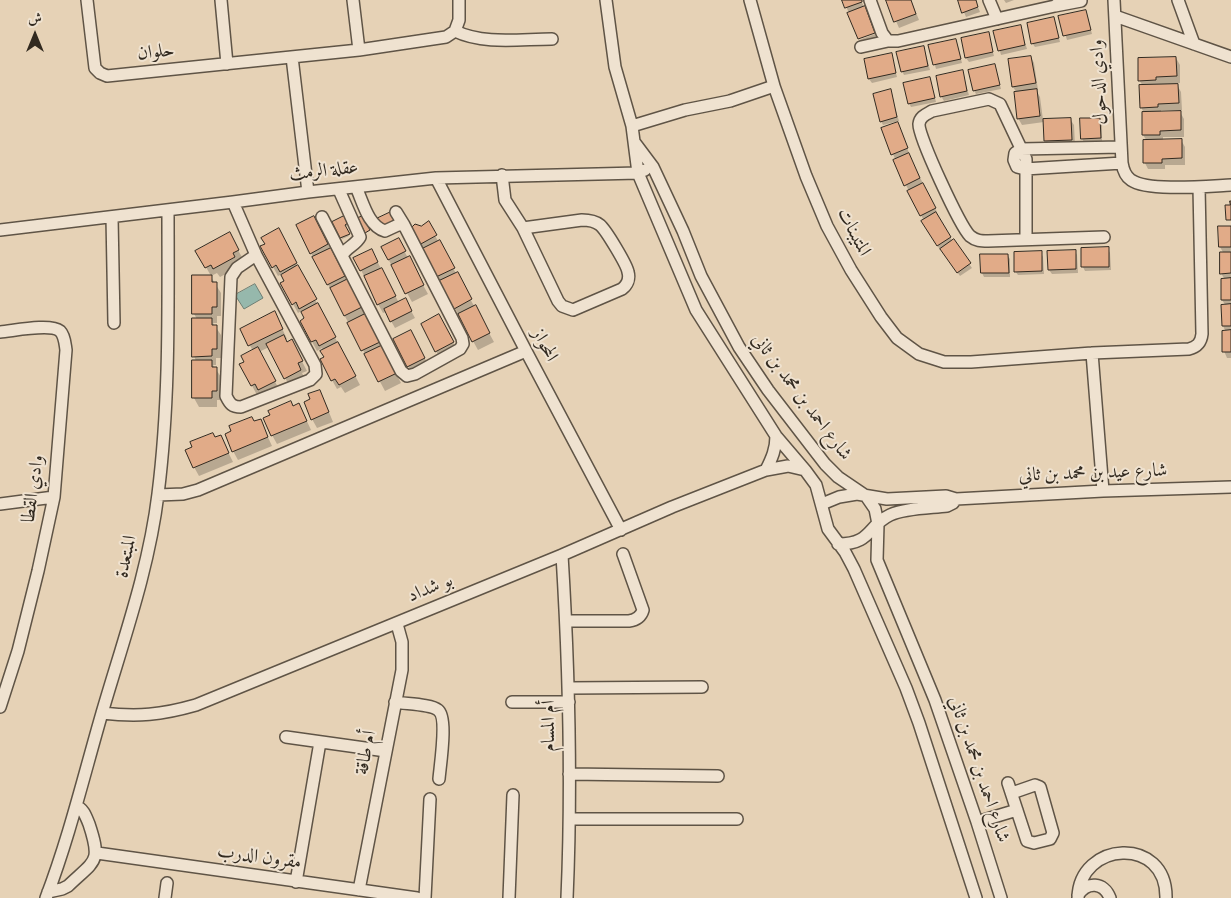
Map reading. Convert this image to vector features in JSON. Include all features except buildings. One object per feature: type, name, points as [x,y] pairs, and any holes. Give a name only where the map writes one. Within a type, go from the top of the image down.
[{"type":"street","name":"حلوان","points":[[87,0],[95,68],[106,76],[359,50],[434,40],[446,37],[456,31]]},
{"type":"street","points":[[221,0],[227,64]]},
{"type":"street","points":[[353,0],[359,50]]},
{"type":"street","points":[[459,0],[459,20],[456,31],[467,36],[482,39],[552,39]]},
{"type":"street","name":"شارع احمد بن محمد بن ثاني","points":[[606,0],[615,67],[632,126],[638,173],[696,310],[776,436],[816,485],[828,529],[845,552],[854,569],[906,688],[929,750],[976,898]]},
{"type":"street","name":"المتيبنات","points":[[750,0],[774,86],[806,176],[827,226],[856,278],[881,317],[897,338],[919,354],[944,362],[971,362],[1092,353],[1189,350],[1196,347],[1200,343],[1202,334],[1199,187]]},
{"type":"street","points":[[870,0],[882,34],[888,41]]},
{"type":"street","points":[[989,0],[996,19]]},
{"type":"street","name":"وادي الدحول","points":[[1114,0],[1122,163]]},
{"type":"street","points":[[1178,0],[1194,44]]},
{"type":"street","points":[[861,46],[898,41],[1058,3],[1081,1]]},
{"type":"street","points":[[1115,16],[1231,57]]},
{"type":"street","points":[[292,57],[308,192]]},
{"type":"street","points":[[632,126],[685,110],[730,101],[774,86]]},
{"type":"street","points":[[1021,149],[1000,104],[996,101],[989,99],[932,111],[920,120],[919,125],[924,142],[969,235],[980,241],[1104,237]]},
{"type":"street","name":"شارع احمد بن محمد بن ثاني","points":[[634,141],[653,167],[683,231],[701,276],[739,347],[768,390],[825,464],[838,477],[866,496],[875,509],[878,524],[876,552],[879,567],[935,700],[1001,898]]},
{"type":"street","points":[[1121,147],[1021,149],[1015,153],[1014,160],[1017,167],[1025,170],[1122,163],[1126,175],[1131,180],[1149,186],[1231,186]]},
{"type":"street","name":"عقلة الرمث","points":[[0,230],[436,178],[638,173],[653,167]]},
{"type":"street","points":[[1025,170],[1026,239]]},
{"type":"street","points":[[502,175],[505,200],[523,228],[562,306],[573,310],[580,308],[622,289],[626,285],[628,278],[627,268],[600,224],[582,220],[523,228]]},
{"type":"street","name":"المحواز","points":[[436,178],[621,530]]},
{"type":"street","points":[[356,188],[371,220],[378,229],[385,231],[398,225],[404,225]]},
{"type":"street","points":[[339,190],[360,237],[356,243],[344,250],[342,256]]},
{"type":"street","points":[[233,202],[256,255],[315,365],[316,374],[310,380],[241,407],[235,407],[230,404],[226,396],[232,277],[237,268],[256,255]]},
{"type":"street","name":"المبتعدة","points":[[47,895],[76,806],[137,596],[158,495],[167,396],[168,210]]},
{"type":"street","points":[[322,217],[401,371],[407,376],[460,349],[463,344],[462,338],[396,212]]},
{"type":"street","points":[[112,217],[114,323]]},
{"type":"street","name":"وادي القطا","points":[[0,332],[50,328],[60,332],[63,336],[66,358],[54,497],[18,651],[0,707]]},
{"type":"street","points":[[158,495],[183,494],[198,490],[526,351]]},
{"type":"street","points":[[1092,353],[1103,491]]},
{"type":"street","points":[[766,470],[774,456],[776,436]]},
{"type":"street","name":"بو شداد","points":[[102,713],[149,715],[189,707],[397,624],[672,507],[766,470],[788,466],[805,470]]},
{"type":"street","name":"شارع عيد بن محمد بن ثاني","points":[[822,504],[839,496],[857,494],[887,499],[946,496],[956,499],[1103,491],[1231,488]]},
{"type":"street","points":[[0,504],[54,497]]},
{"type":"street","name":"شارع عيد بن محمد بن ثاني","points":[[838,544],[858,541],[870,534],[878,524],[895,513],[947,506],[956,499]]},
{"type":"street","points":[[566,621],[630,621],[642,614],[643,610],[623,554]]},
{"type":"street","name":"أم المسام","points":[[562,555],[569,688],[570,819],[567,898]]},
{"type":"street","name":"أم طاقة","points":[[359,890],[402,670],[402,642],[397,624]]},
{"type":"street","points":[[569,688],[702,687]]},
{"type":"street","points":[[395,702],[434,707],[441,713],[443,722],[439,779]]},
{"type":"street","points":[[512,702],[569,702]]},
{"type":"street","points":[[286,737],[386,751]]},
{"type":"street","points":[[296,882],[320,742]]},
{"type":"street","points":[[569,774],[718,776]]},
{"type":"street","points":[[1035,785],[1040,788],[1053,833],[1050,839],[1030,843],[1027,840],[1017,810],[1010,788],[1035,785]]},
{"type":"street","points":[[509,898],[513,795]]},
{"type":"street","points":[[425,898],[430,799]]},
{"type":"street","points":[[47,895],[68,886],[91,864],[97,853],[86,815],[80,807],[76,806]]},
{"type":"street","points":[[977,822],[1017,810]]},
{"type":"street","points":[[570,819],[737,819]]},
{"type":"street","name":"مقرون الدرب","points":[[97,853],[417,898]]},
{"type":"street","points":[[1078,897],[1079,886],[1083,876],[1093,865],[1105,856],[1125,853],[1135,854],[1153,863],[1160,870],[1164,879],[1166,898]]},
{"type":"street","points":[[165,898],[167,883]]},
{"type":"street","points":[[1078,897],[1086,887],[1097,885],[1107,891],[1110,898]]},
{"type":"water","points":[[255,284],[263,298],[244,309],[235,295]]}]
